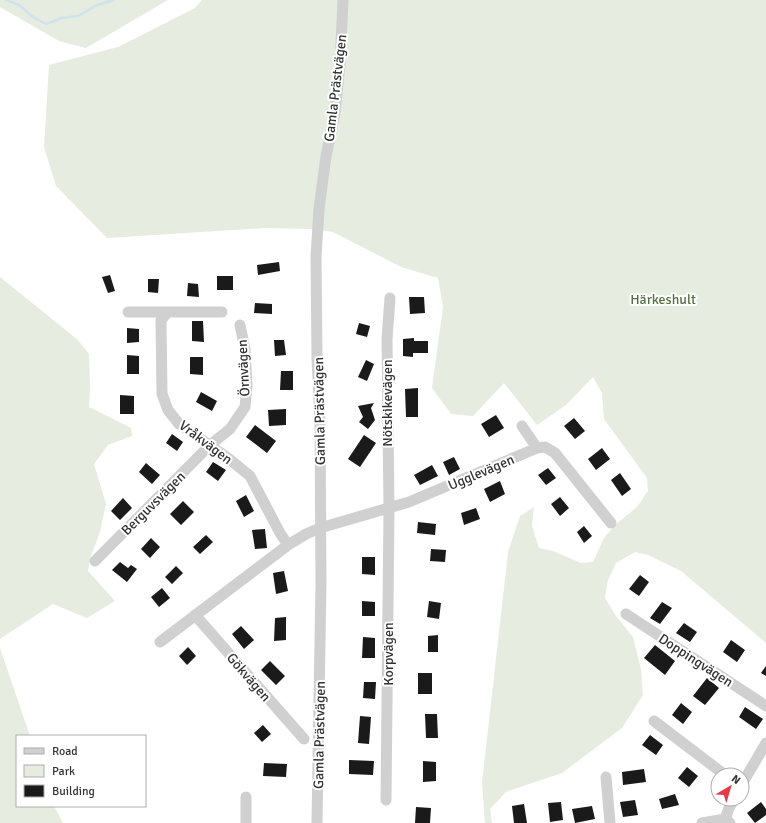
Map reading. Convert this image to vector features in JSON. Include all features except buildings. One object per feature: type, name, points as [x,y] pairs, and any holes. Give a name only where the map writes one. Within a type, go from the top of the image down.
[{"type":"street","name":"Gamla Prästvägen","points":[[317,823],[321,582],[320,422],[317,358],[316,258],[319,208],[324,171],[335,113],[340,65],[343,0]]},
{"type":"street","name":"Nötskikevägen","points":[[389,508],[387,339],[390,298]]},
{"type":"street","points":[[128,312],[222,312]]},
{"type":"street","name":"Vråkvägen","points":[[168,312],[161,320],[162,394],[168,410],[179,424],[228,458],[250,476],[280,533],[288,545]]},
{"type":"street","name":"Örnvägen","points":[[210,446],[230,429],[245,407],[247,386],[245,349],[240,325]]},
{"type":"street","points":[[522,426],[537,448],[545,447],[554,453],[611,523]]},
{"type":"street","name":"Berguvsvägen","points":[[95,561],[210,446]]},
{"type":"street","name":"Ugglevägen","points":[[320,528],[409,502],[537,448]]},
{"type":"street","name":"Korpvägen","points":[[386,800],[389,508]]},
{"type":"street","points":[[160,642],[288,545],[306,534],[320,528]]},
{"type":"street","name":"Doppingvägen","points":[[626,614],[766,706]]},
{"type":"street","name":"Gökvägen","points":[[195,615],[304,739]]},
{"type":"street","points":[[654,721],[714,767]]},
{"type":"street","points":[[750,770],[766,743]]},
{"type":"street","points":[[606,777],[610,823]]},
{"type":"street","points":[[246,797],[246,823]]},
{"type":"street","points":[[702,823],[727,821],[729,807]]},
{"type":"green space","points":[[0,0],[168,0],[86,48],[59,41],[0,7]]},
{"type":"green space","name":"Härkeshult","points":[[202,0],[766,0],[766,643],[681,571],[648,555],[635,552],[616,563],[608,580],[605,598],[616,616],[633,637],[641,669],[643,695],[622,728],[562,773],[506,792],[490,809],[492,823],[485,823],[482,783],[508,552],[520,516],[534,507],[532,526],[539,548],[553,551],[581,563],[593,562],[604,538],[615,525],[637,507],[648,491],[647,478],[604,419],[602,393],[593,377],[566,405],[537,425],[504,383],[473,416],[451,414],[432,388],[443,307],[438,278],[401,267],[333,232],[312,229],[265,228],[107,238],[56,186],[44,147],[49,65],[118,47],[195,8]]},
{"type":"green space","points":[[0,277],[78,340],[89,354],[89,407],[131,428],[132,436],[108,445],[94,464],[106,504],[100,532],[91,556],[88,571],[115,601],[87,618],[53,604],[0,639]]},
{"type":"green space","points":[[0,648],[30,735],[16,735],[16,807],[55,807],[63,823],[0,823]]},
{"type":"waterway","points":[[6,0],[19,5],[33,17],[46,24],[62,18],[78,16],[97,5],[114,0]]}]
